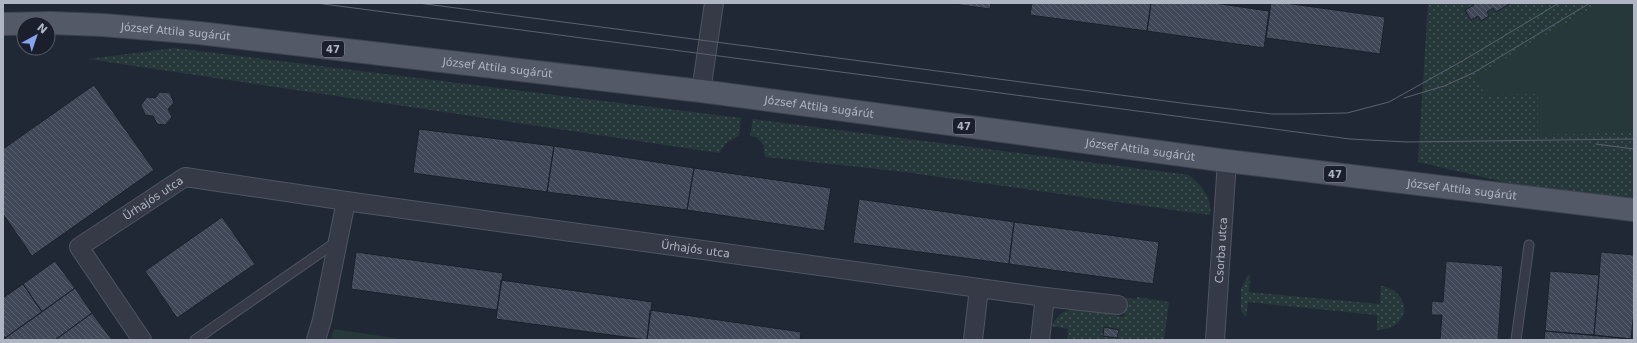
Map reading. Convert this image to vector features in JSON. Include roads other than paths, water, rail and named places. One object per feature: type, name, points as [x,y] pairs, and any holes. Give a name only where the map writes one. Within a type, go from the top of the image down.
[{"type":"main road","name":"József Attila sugárút","points":[[3,24],[51,23],[103,25],[199,33],[701,91],[1227,161],[1634,210]]},
{"type":"street","points":[[701,91],[714,3]]},
{"type":"street","name":"Csorba utca","points":[[1215,340],[1227,161]]},
{"type":"street","name":"Űrhajós utca","points":[[142,340],[79,247],[185,177],[346,201],[979,288],[1118,305]]},
{"type":"street","points":[[316,340],[322,320],[346,201]]},
{"type":"street","points":[[974,340],[979,288]]},
{"type":"street","points":[[1040,340],[1045,297]]},
{"type":"lane","points":[[195,340],[337,241]]},
{"type":"lane","points":[[1516,340],[1529,245]]},
{"type":"tram line","points":[[316,3],[1350,139],[1407,142],[1634,139]]},
{"type":"tram line","points":[[418,3],[1272,114],[1347,113],[1389,102],[1464,60],[1559,3]]},
{"type":"tram line","points":[[1404,98],[1444,86],[1473,73],[1590,3]]},
{"type":"tram line","points":[[1596,144],[1634,149]]}]
